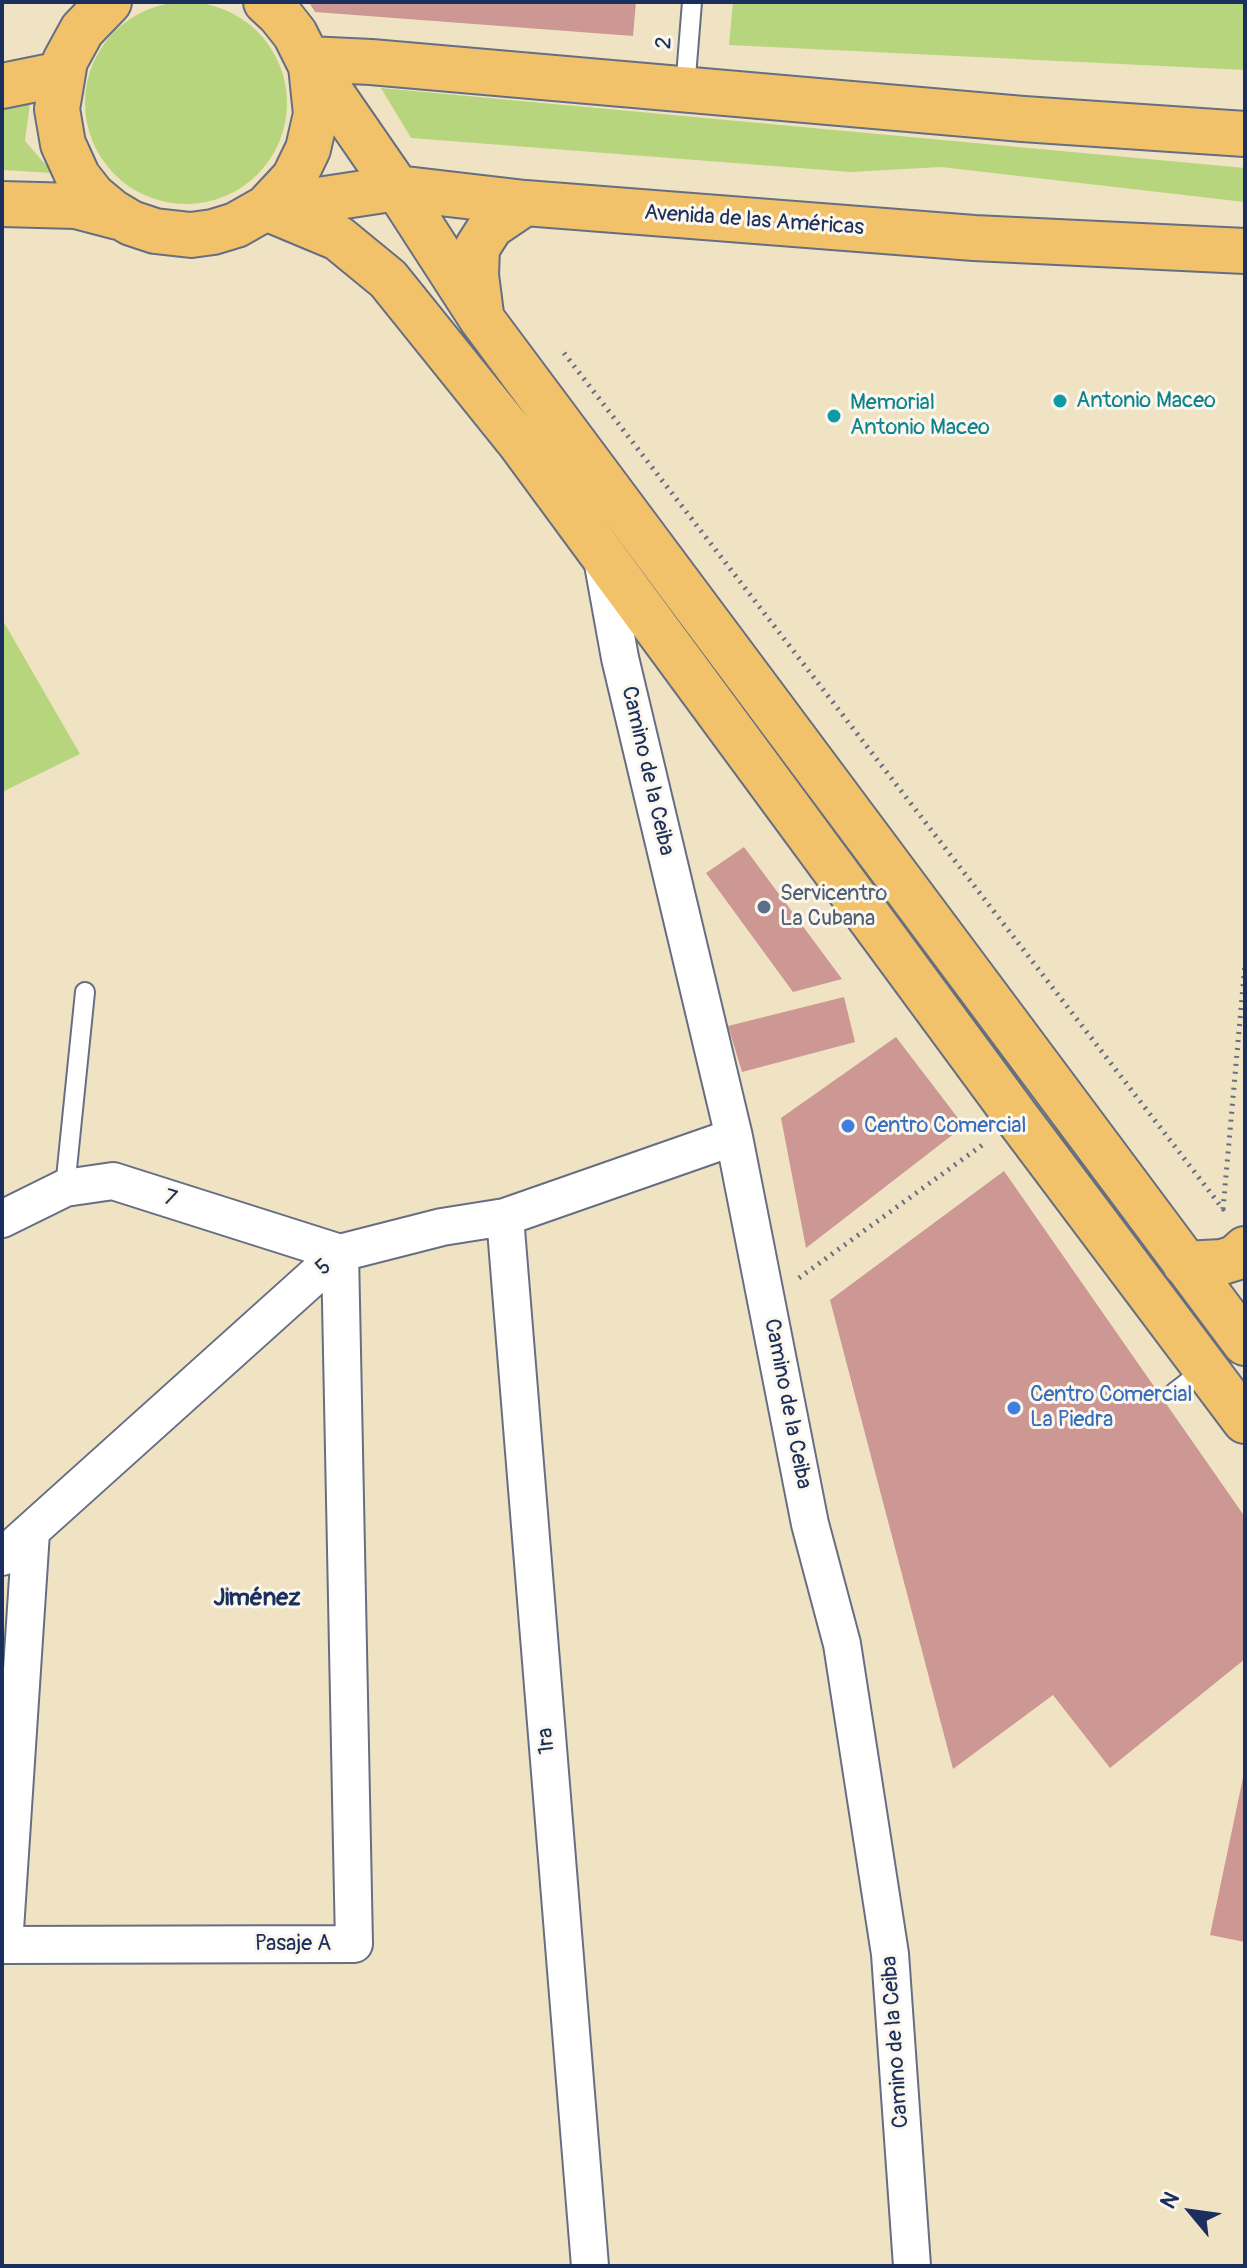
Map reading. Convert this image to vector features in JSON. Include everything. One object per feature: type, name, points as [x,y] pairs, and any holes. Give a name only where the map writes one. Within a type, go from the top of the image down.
[{"type":"main road","points":[[266,2],[288,24],[308,59],[481,318],[1245,1343]]},
{"type":"main road","points":[[97,8],[69,50],[61,74],[58,121],[67,156],[78,177],[93,196],[123,218]]},
{"type":"main road","points":[[308,59],[1023,119],[1245,134]]},
{"type":"main road","points":[[2,204],[76,206],[123,218],[166,234],[202,234],[236,225],[266,208],[294,178],[306,156],[312,137],[316,101],[308,59]]},
{"type":"main road","points":[[2,86],[61,74]]},
{"type":"main road","name":"Avenida de las Américas","points":[[266,208],[397,188],[525,203],[974,238],[1245,251]]},
{"type":"main road","points":[[481,318],[476,275],[477,248],[491,226],[525,203]]},
{"type":"main road","points":[[266,208],[338,238],[388,279],[520,443],[1018,1119],[1190,1381],[1245,1421]]},
{"type":"main road","points":[[1185,1264],[1222,1262],[1235,1258],[1245,1249]]},
{"type":"street","name":"Camino de la Ceiba","points":[[601,552],[620,658],[734,1137],[810,1524],[842,1644],[890,1954],[912,2266]]},
{"type":"street","name":"5","points":[[2,1557],[340,1253],[442,1227],[505,1217],[734,1137]]},
{"type":"street","name":"7","points":[[2,1219],[65,1188],[113,1181],[340,1253]]},
{"type":"street","name":"1ra","points":[[505,1217],[590,2266]]},
{"type":"street","name":"Pasaje A","points":[[31,1532],[4,1945],[354,1944],[340,1253]]},
{"type":"lane","name":"2","points":[[685,89],[692,2]]},
{"type":"lane","points":[[65,1188],[85,992]]},
{"type":"path","points":[[557,344],[1223,1209],[1245,964]]},
{"type":"path","points":[[806,1274],[1018,1119]]},
{"type":"green space","points":[[186,2],[225,10],[257,32],[279,64],[287,103],[279,142],[257,174],[225,196],[186,204],[147,196],[115,174],[93,142],[85,103],[93,64],[115,32],[147,10]]},
{"type":"green space","points":[[733,2],[1245,2],[1245,70],[729,45]]},
{"type":"green space","points":[[381,88],[1245,168],[1245,202],[941,167],[851,172],[411,138]]},
{"type":"green space","points":[[30,103],[25,141],[53,173],[2,170],[2,109]]},
{"type":"green space","points":[[2,619],[80,754],[2,792]]},
{"type":"building","points":[[309,2],[636,2],[633,36],[315,12]]},
{"type":"building","points":[[744,847],[842,979],[793,992],[706,873]]},
{"type":"building","points":[[844,997],[855,1042],[742,1072],[728,1026]]},
{"type":"building","points":[[896,1037],[964,1126],[806,1248],[781,1118]]},
{"type":"building","name":"Centro Comercial La Piedra","points":[[1004,1171],[1245,1517],[1245,1659],[1110,1768],[1053,1695],[953,1769],[830,1300]]},
{"type":"building","points":[[1245,1773],[1245,1942],[1210,1935]]},
{"type":"place","name":"Antonio Maceo","points":[[1060,401]]},
{"type":"place","name":"Memorial Antonio Maceo","points":[[834,416]]},
{"type":"place","name":"Servicentro La Cubana","points":[[764,907]]},
{"type":"place","name":"Centro Comercial","points":[[848,1126]]},
{"type":"place","name":"Centro Comercial La Piedra","points":[[1014,1408]]},
{"type":"district","name":"Jiménez","points":[[257,1599]]}]
